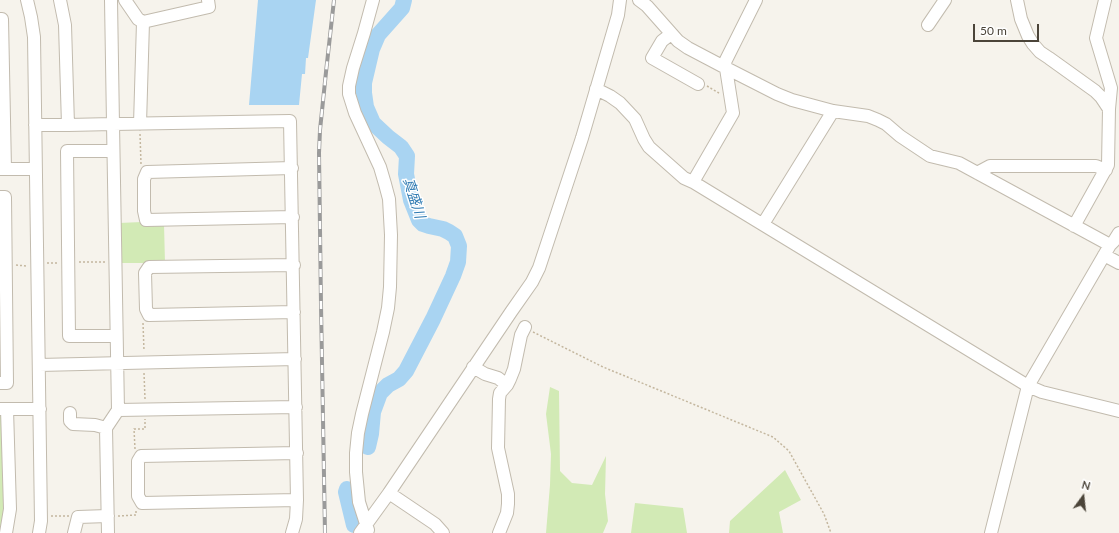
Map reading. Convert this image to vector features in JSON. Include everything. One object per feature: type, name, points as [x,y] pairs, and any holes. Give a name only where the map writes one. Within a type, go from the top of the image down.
[{"type":"street","points":[[27,0],[33,32],[40,409],[41,521],[39,533]]},
{"type":"street","points":[[60,0],[65,26],[68,125]]},
{"type":"street","points":[[108,533],[106,428],[118,410],[111,0]]},
{"type":"street","points":[[125,0],[138,19],[143,22],[209,7],[208,0]]},
{"type":"street","points":[[365,530],[359,502],[356,452],[364,401],[388,308],[391,235],[389,199],[385,184],[380,167],[355,113],[349,86],[372,0]]},
{"type":"street","points":[[365,530],[473,367],[532,282],[539,268],[582,138],[618,14],[620,0]]},
{"type":"street","points":[[640,0],[671,34],[688,48],[777,94],[792,100],[833,111],[868,116],[878,120],[886,124],[900,136],[930,156],[958,163],[1074,226],[1107,250],[1119,263]]},
{"type":"street","points":[[693,182],[733,113],[725,62],[756,0]]},
{"type":"street","points":[[928,25],[945,0]]},
{"type":"street","points":[[1017,0],[1028,36],[1033,44],[1040,52],[1095,91],[1109,108]]},
{"type":"street","points":[[1074,226],[1108,165],[1109,108],[1111,88],[1096,38],[1105,0]]},
{"type":"street","points":[[0,19],[2,19],[2,169],[36,169]]},
{"type":"street","points":[[140,124],[143,22]]},
{"type":"street","points":[[671,34],[662,41],[652,58],[698,84]]},
{"type":"street","points":[[596,89],[620,103],[635,119],[649,147],[688,181],[693,182],[763,224],[1028,386],[1042,392],[1119,411]]},
{"type":"street","points":[[763,224],[833,111]]},
{"type":"street","points":[[35,125],[290,121],[294,265],[297,500],[296,519],[292,533]]},
{"type":"street","points":[[113,151],[67,151],[69,336],[116,336]]},
{"type":"street","points":[[977,173],[990,166],[1096,166],[1106,170]]},
{"type":"street","points":[[292,168],[147,172],[144,179],[144,211],[146,220],[292,217]]},
{"type":"street","points":[[0,197],[5,197],[7,383],[0,383]]},
{"type":"street","points":[[991,533],[1028,386],[1107,250],[1119,233]]},
{"type":"street","points":[[294,265],[149,267],[145,273],[146,309],[149,315],[294,312]]},
{"type":"street","points":[[499,533],[507,514],[508,494],[498,448],[498,409],[500,394],[507,384],[514,369],[521,335],[525,328]]},
{"type":"street","points":[[39,365],[295,359]]},
{"type":"street","points":[[473,367],[484,374],[498,378],[507,384]]},
{"type":"street","points":[[118,410],[296,407]]},
{"type":"street","points":[[6,533],[10,509],[4,409],[40,409]]},
{"type":"street","points":[[70,413],[70,421],[73,424],[95,425],[106,428]]},
{"type":"street","points":[[296,453],[141,456],[138,461],[138,496],[142,502],[297,500]]},
{"type":"street","points":[[389,493],[435,524],[443,533]]},
{"type":"street","points":[[74,533],[78,517],[108,516]]},
{"type":"path","points":[[698,84],[701,83],[724,95]]},
{"type":"path","points":[[140,124],[141,167]]},
{"type":"path","points":[[79,262],[115,262]]},
{"type":"path","points":[[44,263],[65,263]]},
{"type":"path","points":[[10,265],[31,266]]},
{"type":"path","points":[[142,320],[145,399]]},
{"type":"path","points":[[525,328],[603,367],[773,436],[789,451],[824,514],[832,533]]},
{"type":"path","points":[[135,452],[134,429],[145,429],[145,413]]},
{"type":"path","points":[[108,516],[136,515],[136,507]]},
{"type":"path","points":[[46,517],[78,517]]},
{"type":"green space","points":[[142,222],[164,224],[165,263],[120,263],[119,223]]},
{"type":"green space","points":[[550,387],[559,391],[560,471],[572,483],[592,485],[606,456],[605,494],[608,521],[603,533],[546,533],[551,454],[546,414]]},
{"type":"green space","points":[[0,414],[2,414],[6,509],[1,533],[0,533]]},
{"type":"green space","points":[[785,470],[801,500],[779,512],[783,533],[729,533],[730,521]]},
{"type":"green space","points":[[635,503],[683,508],[687,533],[631,533]]},
{"type":"water","points":[[258,0],[316,0],[308,58],[306,58],[305,74],[302,74],[299,105],[249,105]]},
{"type":"waterway","name":"真盛川","points":[[368,447],[373,412],[380,393],[388,385],[399,379],[406,371],[433,319],[458,262],[459,246],[455,236],[443,229],[423,224],[419,220],[411,200],[406,174],[407,156],[401,147],[373,123],[366,107],[364,83],[372,49],[378,35],[402,8],[404,0]]},
{"type":"waterway","name":"真盛川","points":[[347,489],[346,492],[354,525]]},
{"type":"railway","points":[[325,533],[319,153],[320,130],[334,0]]}]
